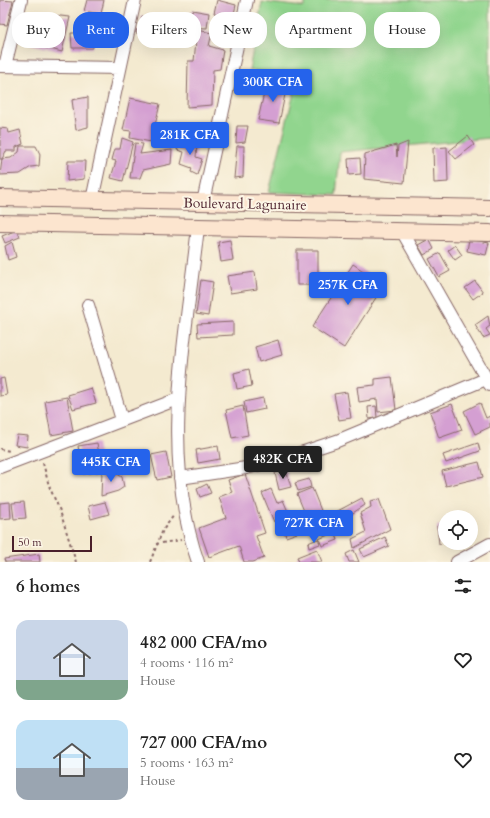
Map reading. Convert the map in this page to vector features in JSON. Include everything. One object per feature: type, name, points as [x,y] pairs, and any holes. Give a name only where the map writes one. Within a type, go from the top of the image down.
[{"type":"main road","name":"Boulevard Lagunaire","points":[[0,198],[490,208]]},
{"type":"main road","name":"Boulevard Lagunaire","points":[[0,223],[490,233]]},
{"type":"street","points":[[20,0],[2,66],[120,68]]},
{"type":"street","points":[[92,200],[135,0]]},
{"type":"street","points":[[203,202],[247,0]]},
{"type":"street","points":[[198,227],[182,345],[178,399],[180,478],[183,506],[190,539],[198,562]]},
{"type":"street","points":[[180,478],[246,468],[295,455],[337,441],[488,382],[402,231]]},
{"type":"street","points":[[88,306],[122,420]]},
{"type":"street","points":[[0,468],[178,399]]},
{"type":"street","points":[[457,562],[490,544]]},
{"type":"path","points":[[42,451],[49,486],[60,511],[76,562]]},
{"type":"path","points":[[150,562],[156,544],[170,520],[183,506]]},
{"type":"path","points":[[156,544],[190,539]]},
{"type":"green space","points":[[306,0],[490,0],[490,138],[340,152],[336,195],[269,192],[298,77],[249,70],[253,48],[267,48],[267,12],[260,12],[262,2],[304,7]]},
{"type":"building","points":[[0,0],[13,1],[7,25],[0,24]]},
{"type":"building","points":[[87,0],[104,0],[101,12],[84,11]]},
{"type":"building","points":[[217,0],[236,5],[234,12],[214,12]]},
{"type":"building","points":[[192,10],[209,13],[207,28],[201,28],[201,12],[192,12]]},
{"type":"building","points":[[65,16],[70,17],[65,39]]},
{"type":"building","points":[[201,31],[209,32],[209,48],[223,50],[220,69],[213,70],[212,105],[187,107],[188,61],[194,61],[195,48],[201,48]]},
{"type":"building","points":[[71,33],[73,33],[73,48]]},
{"type":"building","points":[[46,48],[63,48],[62,52]]},
{"type":"building","points":[[266,84],[287,85],[279,123],[258,120]]},
{"type":"building","points":[[88,97],[88,127],[76,130],[72,100]]},
{"type":"building","points":[[130,98],[160,104],[151,142],[130,138],[131,131],[123,130]]},
{"type":"building","points":[[237,126],[248,126],[245,142],[236,143]]},
{"type":"building","points":[[0,128],[8,129],[9,133],[20,130],[23,144],[16,147],[16,151],[6,151],[2,159],[0,159]]},
{"type":"building","points":[[468,136],[474,145],[456,159],[449,151]]},
{"type":"building","points":[[122,138],[133,142],[123,181],[111,178],[116,161],[112,160],[115,149],[120,149]]},
{"type":"building","points":[[180,141],[197,145],[196,157],[202,159],[197,175],[191,172],[192,168],[181,164],[184,152],[177,150]]},
{"type":"building","points":[[408,142],[404,183],[364,179],[365,154],[396,145],[397,157],[398,146]]},
{"type":"building","points":[[135,143],[143,144],[140,154],[172,150],[171,164],[143,170],[140,178],[130,178]]},
{"type":"building","points":[[20,146],[36,146],[40,154],[39,166],[31,167],[20,174],[0,175],[2,159],[11,158],[19,152]]},
{"type":"building","points":[[237,146],[244,146],[243,177],[234,178]]},
{"type":"building","points":[[447,147],[448,182],[434,183],[433,148]]},
{"type":"building","points":[[360,158],[361,174],[349,175],[348,159]]},
{"type":"building","points":[[68,161],[85,161],[84,179],[67,181]]},
{"type":"building","points":[[17,230],[20,237],[5,243],[2,236]]},
{"type":"building","points":[[429,239],[434,249],[424,255],[418,245]]},
{"type":"building","points":[[469,239],[489,243],[486,255],[467,251]]},
{"type":"building","points":[[230,240],[233,260],[221,262],[218,242]]},
{"type":"building","points":[[12,242],[16,257],[8,260],[5,246]]},
{"type":"building","points":[[455,245],[462,255],[455,260],[448,250]]},
{"type":"building","points":[[297,250],[318,250],[318,285],[297,285]]},
{"type":"building","points":[[440,253],[450,271],[439,277],[429,259]]},
{"type":"building","points":[[353,264],[384,285],[344,348],[312,327]]},
{"type":"building","points":[[255,272],[257,289],[230,293],[227,276]]},
{"type":"building","points":[[201,280],[213,282],[208,316],[196,314]]},
{"type":"building","points":[[475,281],[483,292],[473,299],[465,288]]},
{"type":"building","points":[[488,316],[490,326],[486,329],[490,335],[483,338],[475,325]]},
{"type":"building","points":[[233,322],[233,335],[198,337],[197,324]]},
{"type":"building","points":[[278,340],[282,355],[259,362],[255,347]]},
{"type":"building","points":[[249,369],[252,386],[237,389],[234,373]]},
{"type":"building","points":[[392,377],[396,410],[378,412],[377,399],[359,402],[357,387],[375,385],[375,379]]},
{"type":"building","points":[[4,378],[7,395],[0,396],[0,379]]},
{"type":"building","points":[[91,388],[96,403],[73,409],[68,395]]},
{"type":"building","points":[[347,392],[351,418],[339,420],[334,394]]},
{"type":"building","points":[[67,397],[73,431],[51,435],[45,401]]},
{"type":"building","points":[[263,398],[265,409],[246,413],[244,402]]},
{"type":"building","points":[[480,403],[486,418],[490,416],[490,427],[475,434],[464,411]]},
{"type":"building","points":[[452,404],[462,430],[439,438],[430,412]]},
{"type":"building","points":[[243,406],[248,435],[232,438],[226,410]]},
{"type":"building","points":[[376,406],[377,418],[369,419],[368,407]]},
{"type":"building","points":[[17,435],[28,436],[27,447],[15,445]]},
{"type":"building","points":[[97,443],[102,471],[83,474],[78,446]]},
{"type":"building","points":[[478,443],[480,451],[446,463],[443,455]]},
{"type":"building","points":[[218,446],[220,459],[198,463],[196,450]]},
{"type":"building","points":[[166,452],[171,477],[157,480],[151,455]]},
{"type":"building","points":[[479,462],[483,477],[446,486],[442,471]]},
{"type":"building","points":[[286,470],[291,487],[279,490],[275,473]]},
{"type":"building","points":[[102,471],[113,471],[122,477],[124,487],[118,491],[101,496]]},
{"type":"building","points":[[245,474],[265,533],[256,536],[264,558],[253,562],[244,562],[239,546],[209,557],[199,528],[226,518],[219,497],[232,492],[228,480]]},
{"type":"building","points":[[309,479],[311,487],[298,491],[295,483]]},
{"type":"building","points":[[207,484],[211,493],[200,497],[197,489]]},
{"type":"building","points":[[312,488],[324,518],[309,523],[297,494]]},
{"type":"building","points":[[271,489],[277,503],[283,500],[290,516],[274,522],[262,493]]},
{"type":"building","points":[[362,498],[365,505],[336,524],[332,514]]},
{"type":"building","points":[[379,499],[390,529],[354,548],[352,539],[366,532],[360,513],[371,507],[370,501]]},
{"type":"building","points":[[10,502],[11,518],[0,519],[0,503]]},
{"type":"building","points":[[24,502],[26,518],[14,519],[12,503]]},
{"type":"building","points":[[105,502],[109,514],[91,519],[88,506]]},
{"type":"building","points":[[293,523],[297,533],[286,537],[283,527]]},
{"type":"building","points":[[335,532],[338,540],[322,546],[319,539]]},
{"type":"building","points":[[385,537],[389,546],[364,557],[360,549]]},
{"type":"building","points":[[318,539],[320,544],[309,548],[308,543]]},
{"type":"building","points":[[317,549],[322,562],[299,562],[297,557]]},
{"type":"building","points":[[354,550],[359,562],[349,562],[346,554]]},
{"type":"building","points":[[39,554],[40,562],[5,562],[4,559]]}]
